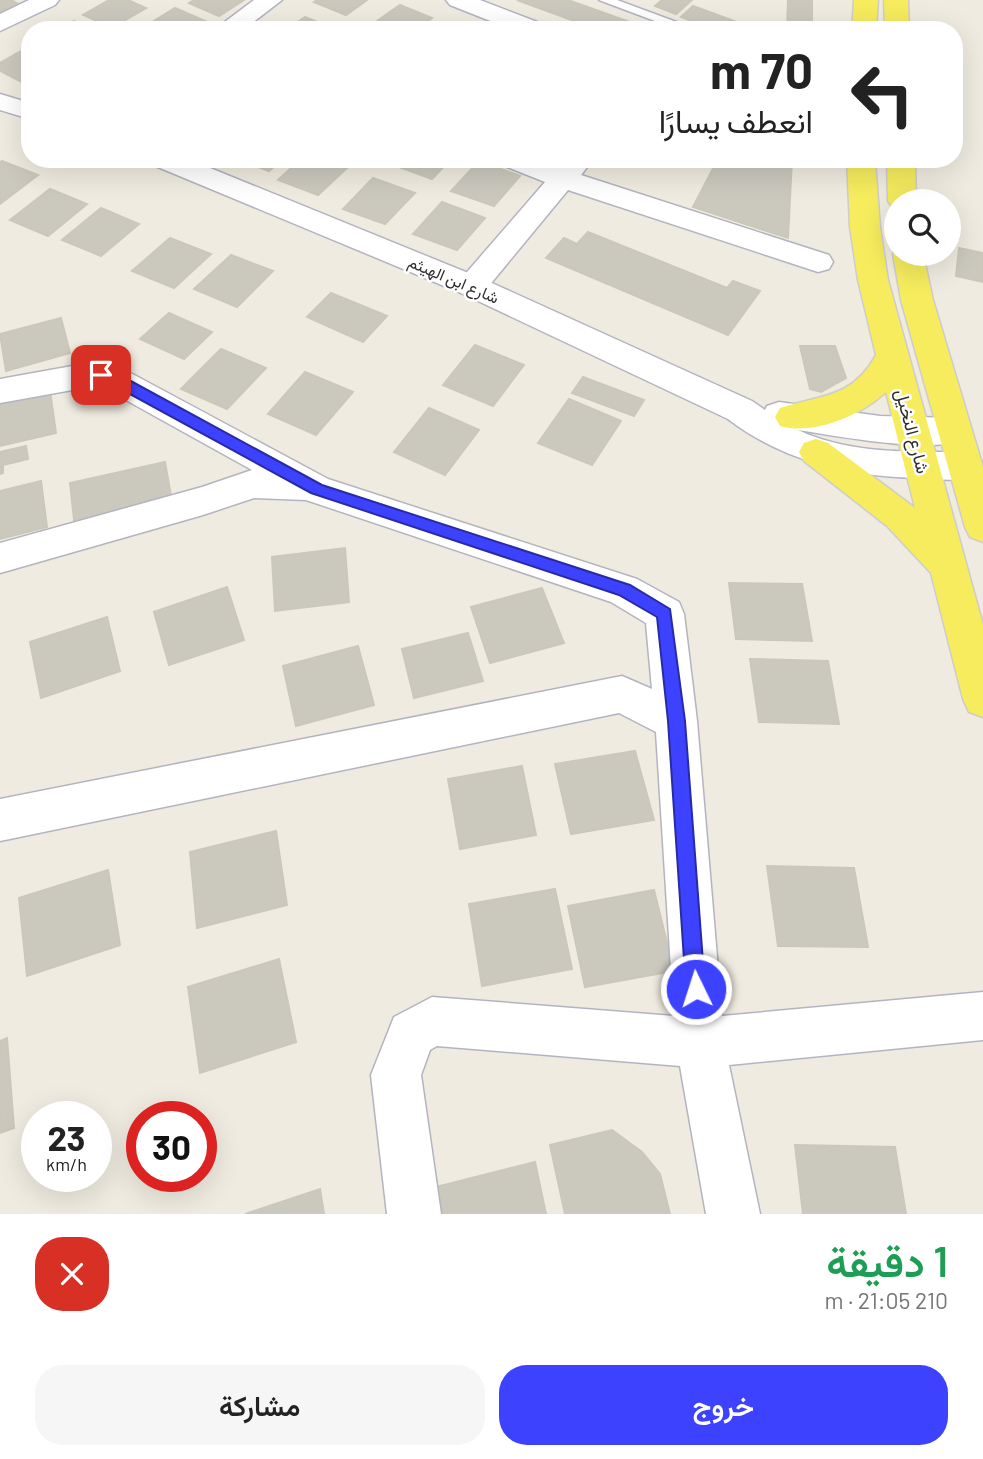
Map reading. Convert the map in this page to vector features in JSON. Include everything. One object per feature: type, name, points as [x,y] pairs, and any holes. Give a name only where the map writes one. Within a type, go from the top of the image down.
[{"type":"main road","points":[[865,21],[866,0]]},
{"type":"main road","points":[[896,0],[897,21]]},
{"type":"main road","name":"شارع النخيل","points":[[861,168],[864,227],[873,280],[983,699]]},
{"type":"main road","points":[[901,168],[902,189]]},
{"type":"main road","points":[[910,266],[917,300],[983,527]]},
{"type":"main road","points":[[792,417],[828,411],[859,398],[886,372],[892,356]]},
{"type":"main road","points":[[816,452],[900,516],[949,568]]},
{"type":"street","points":[[0,24],[47,0]]},
{"type":"street","points":[[239,21],[270,0]]},
{"type":"street","points":[[458,0],[513,21]]},
{"type":"street","points":[[468,21],[482,9]]},
{"type":"street","points":[[0,102],[21,108]]},
{"type":"street","name":"شارع ابن الهيثم","points":[[185,168],[472,286],[740,410]]},
{"type":"street","points":[[472,286],[571,169],[818,262]]},
{"type":"street","points":[[0,391],[89,375],[113,378],[317,489],[624,590],[646,600],[665,614],[676,721],[700,1043],[733,1214]]},
{"type":"street","points":[[740,410],[772,433],[816,452],[846,458],[918,448],[954,431]]},
{"type":"street","points":[[740,410],[792,417],[918,448],[964,466]]},
{"type":"street","points":[[0,558],[203,501],[253,484],[317,489]]},
{"type":"street","points":[[0,820],[622,694],[676,721]]},
{"type":"street","points":[[414,1214],[396,1075],[411,1034],[432,1021],[700,1043],[983,1016]]},
{"type":"lane","points":[[615,1],[668,21]]},
{"type":"building","points":[[0,0],[11,0],[17,3],[0,12]]},
{"type":"building","points":[[109,0],[128,0],[146,8],[124,21],[96,21],[83,15]]},
{"type":"building","points":[[194,0],[244,0],[219,16],[189,3]]},
{"type":"building","points":[[367,0],[346,15],[314,2]]},
{"type":"building","points":[[517,0],[568,0],[627,21],[574,21]]},
{"type":"building","points":[[662,0],[692,0],[676,14],[655,6]]},
{"type":"building","points":[[788,0],[812,0],[812,21],[787,21]]},
{"type":"building","points":[[400,5],[432,18],[428,21],[377,21]]},
{"type":"building","points":[[693,6],[734,21],[691,21],[681,17]]},
{"type":"building","points":[[175,8],[205,21],[154,21]]},
{"type":"building","points":[[305,17],[315,21],[299,21]]},
{"type":"building","points":[[21,51],[21,82],[0,71],[0,63]]},
{"type":"building","points":[[0,162],[38,175],[0,204]]},
{"type":"building","points":[[291,168],[347,168],[318,195],[278,180]]},
{"type":"building","points":[[402,168],[442,168],[432,179]]},
{"type":"building","points":[[472,168],[498,168],[520,176],[494,206],[451,191]]},
{"type":"building","points":[[713,168],[792,168],[788,238],[693,207]]},
{"type":"building","points":[[373,178],[415,193],[385,224],[343,209]]},
{"type":"building","points":[[50,189],[87,204],[48,236],[10,220]]},
{"type":"building","points":[[442,202],[485,218],[457,250],[413,234]]},
{"type":"building","points":[[101,208],[139,224],[101,256],[62,240]]},
{"type":"building","points":[[588,232],[727,288],[733,281],[760,291],[728,335],[546,258],[564,238],[577,244]]},
{"type":"building","points":[[170,238],[211,254],[174,288],[132,271]]},
{"type":"building","points":[[961,248],[983,253],[983,282],[956,276],[957,266],[961,266]]},
{"type":"building","points":[[231,255],[273,271],[237,307],[194,289]]},
{"type":"building","points":[[331,293],[387,316],[363,342],[307,317]]},
{"type":"building","points":[[169,313],[212,332],[184,359],[140,339]]},
{"type":"building","points":[[61,318],[70,353],[6,371],[0,334]]},
{"type":"building","points":[[475,345],[524,365],[493,406],[443,385]]},
{"type":"building","points":[[800,346],[835,346],[846,378],[821,392],[810,389]]},
{"type":"building","points":[[221,349],[266,368],[227,409],[181,389]]},
{"type":"building","points":[[305,372],[353,392],[316,435],[268,414]]},
{"type":"building","points":[[583,377],[644,400],[634,416],[572,393]]},
{"type":"building","points":[[50,391],[56,433],[0,446],[0,403]]},
{"type":"building","points":[[569,399],[621,421],[592,465],[538,443]]},
{"type":"building","points":[[429,408],[479,430],[445,475],[394,452]]},
{"type":"building","points":[[26,446],[28,459],[3,465],[3,473],[0,474],[0,452]]},
{"type":"building","points":[[165,462],[171,496],[142,503],[144,513],[75,529],[70,483]]},
{"type":"building","points":[[41,481],[47,527],[0,539],[0,491]]},
{"type":"building","points":[[345,548],[349,602],[275,611],[272,557]]},
{"type":"building","points":[[729,583],[802,584],[812,641],[736,639]]},
{"type":"building","points":[[227,587],[244,640],[169,665],[154,612]]},
{"type":"building","points":[[542,588],[564,643],[490,663],[471,607]]},
{"type":"building","points":[[107,617],[120,671],[41,698],[30,642]]},
{"type":"building","points":[[468,633],[483,681],[414,698],[402,649]]},
{"type":"building","points":[[358,646],[374,705],[296,726],[283,666]]},
{"type":"building","points":[[750,659],[828,661],[839,724],[759,722]]},
{"type":"building","points":[[635,751],[654,820],[571,834],[555,764]]},
{"type":"building","points":[[522,766],[536,835],[460,849],[448,779]]},
{"type":"building","points":[[276,831],[287,905],[197,928],[190,852]]},
{"type":"building","points":[[767,866],[854,868],[868,947],[778,946]]},
{"type":"building","points":[[108,870],[120,945],[27,976],[19,898]]},
{"type":"building","points":[[555,889],[572,969],[482,986],[469,904]]},
{"type":"building","points":[[654,890],[674,971],[585,987],[568,906]]},
{"type":"building","points":[[279,959],[296,1042],[200,1073],[188,987]]},
{"type":"building","points":[[7,1038],[14,1128],[0,1133],[0,1041]]},
{"type":"building","points":[[612,1130],[642,1152],[660,1174],[670,1214],[565,1214],[550,1145]]},
{"type":"building","points":[[795,1145],[895,1147],[906,1214],[803,1214]]},
{"type":"building","points":[[535,1162],[546,1214],[441,1214],[436,1187]]},
{"type":"building","points":[[320,1189],[324,1214],[245,1214]]},
{"type":"route","points":[[101,375],[113,378],[317,489],[624,590],[646,600],[665,614],[676,721],[696,989]]}]
